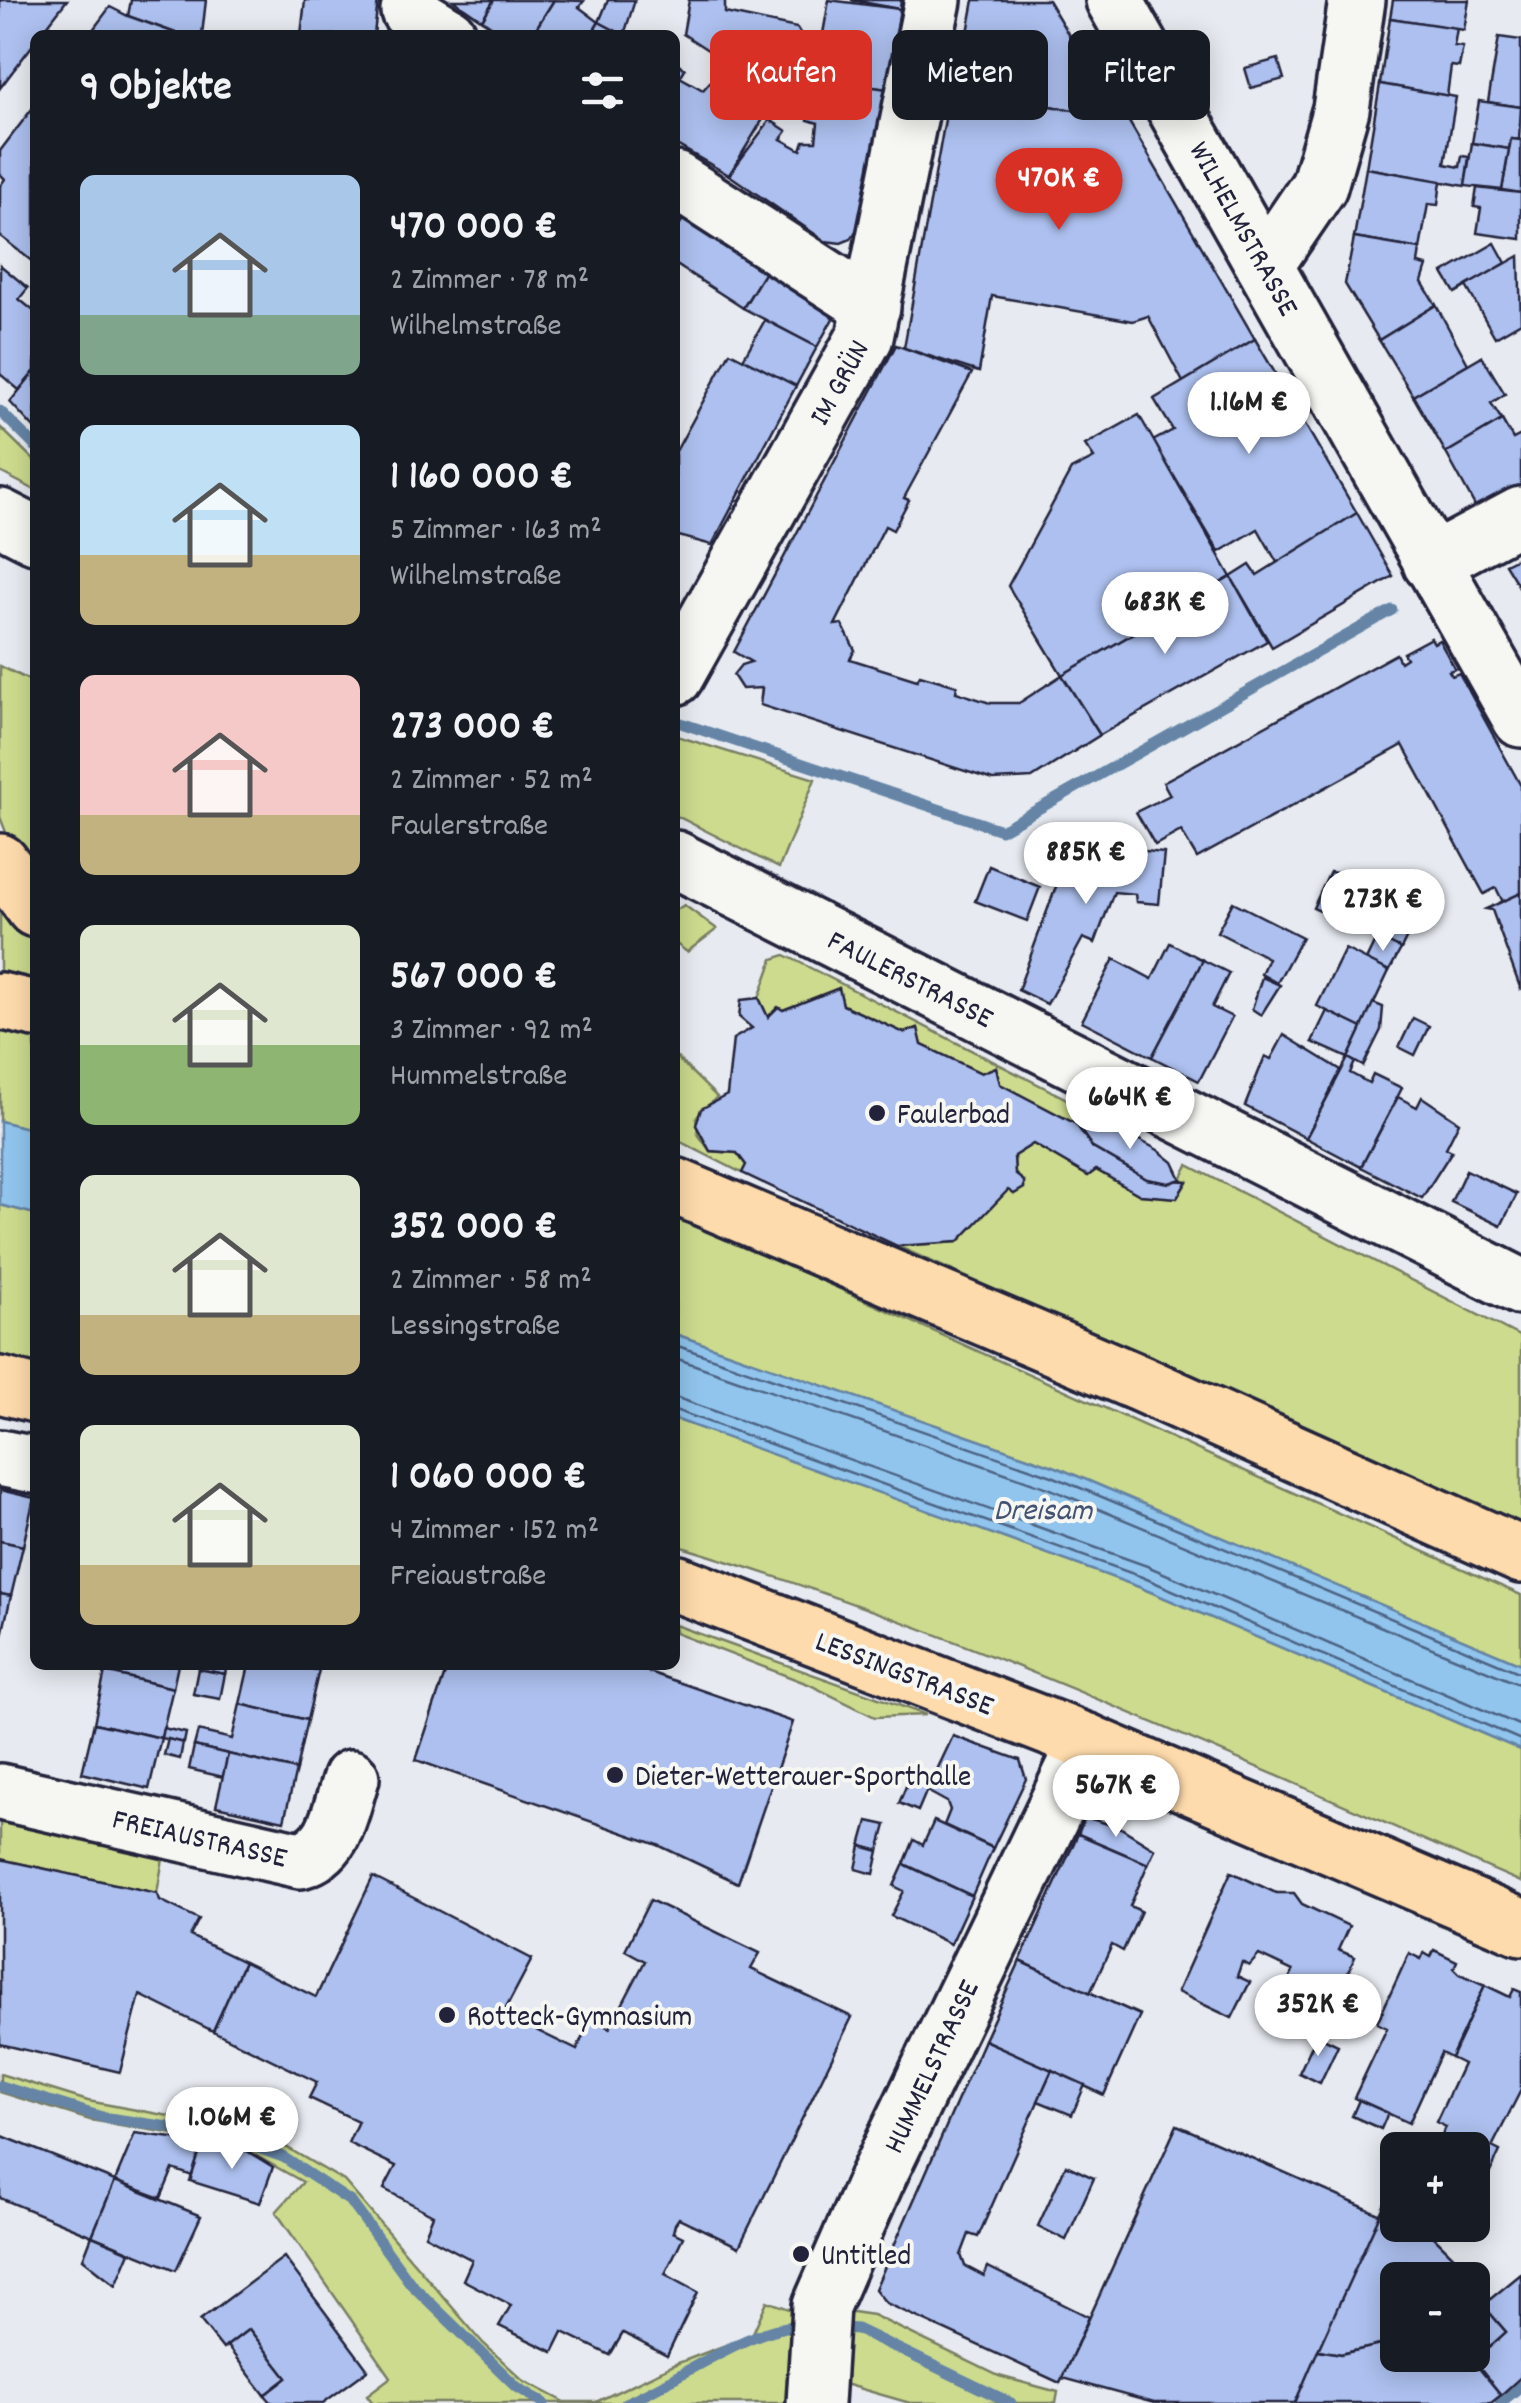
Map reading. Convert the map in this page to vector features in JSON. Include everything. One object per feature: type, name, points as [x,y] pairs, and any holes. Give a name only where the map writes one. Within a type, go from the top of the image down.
[{"type":"main road","points":[[0,862],[30,902]]},
{"type":"main road","points":[[0,1002],[30,1008]]},
{"type":"main road","points":[[680,1188],[1141,1384],[1521,1555]]},
{"type":"main road","points":[[0,1385],[30,1393]]},
{"type":"main road","name":"LESSINGSTRASSE","points":[[680,1585],[1086,1742],[1521,1927]]},
{"type":"street","name":"IM GRÜN","points":[[680,667],[865,337],[933,0]]},
{"type":"street","name":"WILHELMSTRASSE","points":[[1114,0],[1521,719]]},
{"type":"street","points":[[1266,264],[1319,186],[1340,108],[1357,0]]},
{"type":"street","points":[[680,183],[872,307]]},
{"type":"street","points":[[1432,563],[1521,515]]},
{"type":"street","points":[[0,517],[30,532]]},
{"type":"street","name":"FAULERSTRASSE","points":[[680,862],[1521,1287]]},
{"type":"street","points":[[0,1458],[30,1464]]},
{"type":"street","name":"HUMMELSTRASSE","points":[[815,2403],[820,2328],[876,2180],[1086,1742]]},
{"type":"street","name":"FREIAUSTRASSE","points":[[0,1792],[300,1860],[317,1855],[330,1841],[351,1778]]},
{"type":"green space","points":[[0,427],[30,456],[30,487],[0,472]]},
{"type":"green space","points":[[0,666],[30,681],[30,870],[11,845],[0,817]]},
{"type":"green space","points":[[680,737],[815,779],[779,868],[680,818]]},
{"type":"green space","points":[[0,894],[30,928],[30,978],[0,972]]},
{"type":"green space","points":[[684,905],[717,929],[687,952],[680,947],[680,908]]},
{"type":"green space","points":[[785,955],[1098,1115],[1094,1122],[1076,1124],[1000,1084],[996,1067],[981,1073],[922,1045],[917,1028],[904,1033],[843,1005],[839,989],[783,1010],[778,1008],[768,1017],[759,998],[773,959]]},
{"type":"green space","points":[[0,1021],[30,1029],[30,1129],[0,1121]]},
{"type":"green space","points":[[680,1061],[717,1097],[696,1118],[698,1134],[710,1151],[737,1153],[746,1165],[742,1173],[680,1142]]},
{"type":"green space","points":[[1033,1144],[1088,1176],[1096,1170],[1140,1195],[1177,1198],[1187,1182],[1181,1179],[1188,1165],[1521,1337],[1521,1525],[897,1246],[958,1242],[1008,1190],[1014,1194],[1024,1188],[1024,1181],[1015,1174],[1014,1156]]},
{"type":"green space","points":[[0,1205],[30,1213],[30,1366],[0,1358]]},
{"type":"green space","points":[[680,1217],[1521,1595],[1521,1664],[1056,1467],[680,1336]]},
{"type":"green space","points":[[680,1421],[1139,1587],[1521,1750],[1521,1882],[997,1658],[680,1547]]},
{"type":"green space","points":[[680,1627],[926,1715],[875,1717],[808,1684],[680,1635]]},
{"type":"green space","points":[[0,1808],[165,1847],[157,1893],[0,1859]]},
{"type":"green space","points":[[0,2074],[88,2101],[229,2127],[284,2146],[344,2181],[483,2343],[523,2380],[565,2402],[596,2402],[673,2365],[752,2335],[767,2301],[804,2314],[794,2403],[373,2403],[367,2395],[391,2377],[276,2212],[303,2182],[235,2144],[90,2120],[0,2092]]},
{"type":"green space","points":[[839,2310],[873,2315],[999,2376],[1058,2392],[1056,2403],[910,2403],[837,2382]]},
{"type":"water","points":[[0,1121],[30,1129],[30,1213],[0,1205]]},
{"type":"water","name":"Dreisam","points":[[680,1336],[1056,1467],[1521,1664],[1521,1750],[1139,1587],[680,1421]]},
{"type":"building","points":[[0,0],[67,0],[44,30],[30,30],[30,49],[0,88]]},
{"type":"building","points":[[131,0],[206,0],[203,30],[167,30],[128,16]]},
{"type":"building","points":[[305,0],[378,0],[375,30],[302,30]]},
{"type":"building","points":[[453,0],[494,0],[482,20]]},
{"type":"building","points":[[494,0],[554,0],[535,30],[497,30],[482,20]]},
{"type":"building","points":[[554,0],[584,1],[579,7],[599,22],[594,30],[535,30]]},
{"type":"building","points":[[608,0],[635,0],[626,30],[614,30],[599,22]]},
{"type":"building","points":[[689,0],[725,0],[725,13],[798,30],[710,30],[710,51],[683,34]]},
{"type":"building","points":[[829,0],[900,9],[897,30],[892,30],[887,89],[872,87],[872,30],[824,30]]},
{"type":"building","points":[[851,0],[901,0],[900,9]]},
{"type":"building","points":[[974,0],[1048,0],[1068,34],[1068,109],[1048,106],[1048,30],[968,30]]},
{"type":"building","points":[[1393,0],[1469,0],[1464,30],[1390,18]]},
{"type":"building","points":[[110,7],[167,30],[93,30]]},
{"type":"building","points":[[1390,18],[1457,28],[1454,46],[1463,47],[1459,67],[1451,66],[1447,96],[1380,84]]},
{"type":"building","points":[[599,22],[614,30],[594,30]]},
{"type":"building","points":[[1499,37],[1521,40],[1521,107],[1488,102]]},
{"type":"building","points":[[1278,59],[1284,79],[1251,88],[1245,68]]},
{"type":"building","points":[[680,77],[703,90],[710,82],[710,120],[763,120],[729,175],[680,147]]},
{"type":"building","points":[[1380,84],[1456,97],[1445,164],[1460,167],[1462,156],[1469,157],[1465,186],[1366,168]]},
{"type":"building","points":[[872,87],[887,89],[858,228],[851,239],[841,243],[825,241],[729,175],[770,120],[787,131],[781,139],[801,150],[804,141],[816,141],[818,123],[808,120],[872,120]]},
{"type":"building","points":[[1479,101],[1521,107],[1519,140],[1511,139],[1509,149],[1472,143]]},
{"type":"building","points":[[1048,106],[1068,109],[1068,120],[1128,120],[1255,339],[1183,382],[1148,316],[1133,321],[992,296],[979,372],[904,348],[945,120],[1048,120]]},
{"type":"building","points":[[30,112],[30,260],[0,236],[0,186],[5,179],[0,174],[0,151]]},
{"type":"building","points":[[1511,139],[1521,140],[1521,193],[1502,190]]},
{"type":"building","points":[[1472,143],[1509,149],[1502,190],[1465,186]]},
{"type":"building","points":[[1366,168],[1441,181],[1438,205],[1428,204],[1420,249],[1354,238]]},
{"type":"building","points":[[1477,188],[1521,193],[1521,239],[1477,233],[1481,208],[1474,207]]},
{"type":"building","points":[[689,209],[771,262],[743,308],[680,267],[680,224]]},
{"type":"building","points":[[1354,238],[1420,249],[1418,264],[1427,266],[1422,282],[1436,305],[1379,340],[1345,284]]},
{"type":"building","points":[[1495,243],[1506,263],[1455,293],[1443,273]]},
{"type":"building","points":[[1519,256],[1521,322],[1495,337],[1466,286]]},
{"type":"building","points":[[771,262],[836,313],[817,347],[743,308]]},
{"type":"building","points":[[0,265],[28,288],[19,299],[30,308],[30,377],[19,390],[0,374]]},
{"type":"building","points":[[1436,305],[1468,364],[1413,396],[1379,340]]},
{"type":"building","points":[[765,320],[817,347],[796,386],[743,359]]},
{"type":"building","points":[[1255,339],[1357,513],[1278,564],[1258,529],[1219,552],[1153,441],[1173,430],[1154,399]]},
{"type":"building","points":[[896,345],[972,373],[904,498],[909,500],[893,530],[885,526],[835,625],[842,624],[855,650],[850,659],[917,680],[920,675],[957,686],[956,692],[990,703],[1019,703],[1062,675],[1100,735],[1032,778],[993,780],[760,705],[762,688],[742,689],[733,675],[741,665],[751,662],[734,652]]},
{"type":"building","points":[[730,352],[796,386],[712,545],[680,536],[680,444]]},
{"type":"building","points":[[1482,356],[1505,394],[1491,403],[1502,420],[1446,453],[1413,396]]},
{"type":"building","points":[[30,377],[30,424],[10,402]]},
{"type":"building","points":[[1139,415],[1231,577],[1062,675],[1008,586],[1071,470],[1094,458],[1085,445]]},
{"type":"building","points":[[1502,420],[1513,439],[1521,435],[1521,492],[1479,513],[1446,453]]},
{"type":"building","points":[[1357,513],[1393,576],[1272,647],[1231,577],[1250,565],[1257,575]]},
{"type":"building","points":[[1521,556],[1521,590],[1505,564]]},
{"type":"building","points":[[1231,577],[1267,641],[1100,735],[1062,675]]},
{"type":"building","points":[[1431,638],[1434,643],[1439,640],[1455,669],[1449,671],[1452,676],[1459,673],[1521,786],[1521,893],[1504,904],[1496,888],[1484,894],[1403,745],[1197,858],[1181,831],[1155,845],[1136,812],[1170,795],[1163,782],[1396,654],[1400,662],[1406,658],[1403,653]]},
{"type":"building","points":[[1072,843],[1164,853],[1159,904],[1136,902],[1135,894],[1114,892],[1095,943],[1083,938],[1047,1004],[1018,990]]},
{"type":"building","points":[[989,866],[1040,887],[1027,921],[975,901]]},
{"type":"building","points":[[1330,872],[1431,888],[1401,949],[1313,908]]},
{"type":"building","points":[[1521,893],[1521,990],[1492,910],[1486,909]]},
{"type":"building","points":[[1233,902],[1302,937],[1277,983],[1261,974],[1268,958],[1217,932]]},
{"type":"building","points":[[1377,937],[1401,949],[1389,971],[1366,960]]},
{"type":"building","points":[[1170,943],[1203,960],[1152,1057],[1082,1021],[1114,959],[1152,979]]},
{"type":"building","points":[[1345,949],[1389,971],[1362,1028],[1317,1006]]},
{"type":"building","points":[[1203,960],[1229,973],[1212,1007],[1232,1017],[1199,1081],[1152,1057]]},
{"type":"building","points":[[1262,977],[1280,985],[1261,1015],[1252,1009]]},
{"type":"building","name":"Faulerbad","points":[[839,988],[843,1005],[904,1033],[918,1028],[922,1045],[981,1073],[996,1067],[1000,1084],[1076,1124],[1093,1148],[1147,1179],[1187,1181],[1177,1198],[1140,1195],[1096,1170],[1088,1176],[1033,1144],[1014,1156],[1015,1174],[1024,1181],[1024,1188],[1014,1194],[1008,1190],[958,1242],[897,1246],[742,1173],[746,1165],[737,1153],[710,1151],[696,1125],[701,1109],[727,1095],[733,1039],[752,1028],[739,1017],[741,1000],[759,998],[768,1017],[778,1007],[783,1010]]},
{"type":"building","points":[[1373,1003],[1383,1007],[1381,1030],[1363,1066],[1348,1058]]},
{"type":"building","points":[[1327,1011],[1362,1028],[1348,1058],[1312,1042]]},
{"type":"building","points":[[1413,1018],[1429,1026],[1415,1055],[1399,1047]]},
{"type":"building","points":[[1284,1035],[1341,1070],[1306,1138],[1245,1106],[1265,1056],[1271,1059]]},
{"type":"building","points":[[1348,1058],[1355,1062],[1350,1073],[1369,1083],[1373,1074],[1402,1088],[1361,1167],[1306,1138]]},
{"type":"building","points":[[1398,1097],[1417,1107],[1422,1097],[1459,1122],[1446,1148],[1452,1151],[1422,1198],[1361,1167]]},
{"type":"building","points":[[1076,1124],[1109,1124],[1158,1150],[1173,1162],[1181,1179],[1169,1183],[1147,1179],[1093,1148]]},
{"type":"building","points":[[1466,1170],[1517,1194],[1501,1226],[1451,1202]]},
{"type":"building","points":[[0,1490],[30,1497],[23,1546],[0,1541]]},
{"type":"building","points":[[0,1541],[23,1546],[11,1596],[0,1594]]},
{"type":"building","points":[[0,1594],[11,1596],[0,1644]]},
{"type":"building","points":[[106,1670],[177,1670],[173,1688]]},
{"type":"building","points":[[198,1670],[225,1674],[220,1699],[193,1694]]},
{"type":"building","points":[[248,1670],[319,1670],[307,1720],[240,1704]]},
{"type":"building","name":"Dieter-Wetterauer-Sporthalle","points":[[446,1670],[643,1670],[793,1722],[738,1883],[658,1845],[416,1760]]},
{"type":"building","points":[[105,1672],[173,1688],[161,1738],[94,1723]]},
{"type":"building","points":[[240,1704],[307,1720],[296,1770],[194,1746],[198,1731],[232,1739]]},
{"type":"building","points":[[94,1723],[161,1738],[149,1789],[82,1773]]},
{"type":"building","points":[[163,1728],[186,1733],[184,1743],[161,1738]]},
{"type":"building","points":[[953,1736],[1020,1760],[1026,1779],[993,1848],[944,1825],[950,1810],[947,1802],[927,1791]]},
{"type":"building","points":[[168,1739],[183,1743],[180,1759],[164,1755]]},
{"type":"building","points":[[194,1746],[228,1754],[223,1777],[189,1769]]},
{"type":"building","points":[[228,1754],[296,1770],[284,1821],[216,1806]]},
{"type":"building","points":[[910,1777],[929,1785],[918,1811],[899,1803]]},
{"type":"building","points":[[1085,1817],[1121,1828],[1155,1849],[1148,1864],[1078,1834]]},
{"type":"building","points":[[868,1821],[886,1825],[879,1851],[861,1846]]},
{"type":"building","points":[[934,1821],[993,1848],[972,1896],[904,1864],[914,1840],[923,1845]]},
{"type":"building","points":[[1078,1834],[1148,1864],[1130,1906],[1141,1911],[1123,1951],[1112,1945],[1090,1993],[1020,1961]]},
{"type":"building","points":[[861,1846],[879,1851],[874,1874],[856,1869]]},
{"type":"building","points":[[0,1859],[157,1893],[160,1900],[199,1919],[190,1936],[244,1962],[213,2031],[140,1995],[120,2072],[0,2044]]},
{"type":"building","points":[[904,1864],[972,1896],[950,1944],[891,1916],[904,1891],[894,1886]]},
{"type":"building","points":[[1231,1872],[1276,1893],[1294,1893],[1302,1904],[1349,1926],[1338,1950],[1355,1957],[1340,1991],[1334,1991],[1326,2010],[1283,1991],[1293,1971],[1259,1955],[1249,1966],[1242,1962],[1237,1976],[1250,1982],[1232,2018],[1177,1992]]},
{"type":"building","points":[[373,1877],[532,1959],[503,2014],[577,2050],[590,2019],[610,2028],[645,1961],[625,1950],[650,1900],[760,1953],[751,1969],[852,2017],[739,2247],[679,2218],[675,2224],[673,2232],[683,2237],[665,2274],[698,2292],[667,2356],[623,2333],[610,2355],[563,2332],[553,2352],[499,2326],[511,2305],[463,2280],[472,2260],[425,2235],[433,2215],[384,2189],[396,2166],[348,2143],[358,2121],[309,2098],[317,2082],[213,2031],[244,1962],[316,1997]]},
{"type":"building","points":[[1434,1950],[1457,1961],[1454,1968],[1460,1974],[1485,1985],[1451,2058],[1441,2053],[1409,2123],[1354,2098],[1387,2028],[1377,2023],[1409,1953],[1421,1959],[1424,1953],[1431,1957]]},
{"type":"building","points":[[1020,1961],[1140,2015],[1104,2095],[984,2040]]},
{"type":"building","points":[[1485,1985],[1510,1997],[1514,1989],[1521,1992],[1521,2090],[1492,2147],[1500,2151],[1490,2173],[1490,2132],[1444,2132],[1446,2127],[1436,2122],[1463,2064],[1451,2058]]},
{"type":"building","points":[[1317,2035],[1338,2045],[1320,2083],[1299,2073]]},
{"type":"building","points":[[984,2040],[1052,2070],[978,2237],[969,2234],[961,2255],[965,2266],[984,2276],[988,2267],[1089,2317],[1060,2383],[886,2303],[875,2289]]},
{"type":"building","points":[[1052,2070],[1085,2085],[1072,2115],[1038,2101]]},
{"type":"building","points":[[1359,2100],[1388,2113],[1381,2129],[1352,2116]]},
{"type":"building","points":[[1177,2125],[1380,2215],[1295,2403],[1154,2403],[1062,2378]]},
{"type":"building","points":[[135,2133],[203,2142],[192,2176],[173,2169],[161,2198],[115,2181]]},
{"type":"building","points":[[0,2135],[115,2181],[92,2236],[0,2198]]},
{"type":"building","points":[[203,2142],[247,2151],[273,2167],[260,2203],[190,2181]]},
{"type":"building","points":[[1066,2165],[1094,2178],[1066,2240],[1038,2226]]},
{"type":"building","points":[[115,2181],[201,2216],[176,2270],[92,2236]]},
{"type":"building","points":[[1380,2214],[1380,2242],[1439,2242],[1460,2262],[1380,2262],[1380,2345],[1341,2354],[1318,2350]]},
{"type":"building","points":[[92,2236],[130,2252],[116,2285],[83,2259]]},
{"type":"building","points":[[284,2257],[368,2370],[323,2403],[272,2403],[265,2395],[287,2378],[249,2329],[223,2349],[200,2320]]},
{"type":"building","points":[[1521,2274],[1521,2377],[1501,2395],[1483,2372],[1490,2372],[1490,2346],[1506,2332],[1490,2313],[1490,2299]]},
{"type":"building","points":[[1490,2313],[1506,2332],[1490,2346]]},
{"type":"building","points":[[249,2329],[287,2378],[265,2395],[227,2346]]},
{"type":"building","points":[[1380,2345],[1380,2372],[1482,2372],[1501,2395],[1491,2403],[1295,2403],[1318,2350],[1341,2354]]},
{"type":"waterway","points":[[0,411],[30,441]]},
{"type":"waterway","points":[[680,723],[1001,830],[1392,610]]},
{"type":"waterway","points":[[0,2086],[102,2117],[222,2135],[283,2157],[351,2202],[411,2284],[517,2387],[544,2403]]},
{"type":"waterway","points":[[625,2403],[738,2344],[784,2327],[804,2326]]},
{"type":"waterway","points":[[832,2327],[857,2329],[1011,2403]]},
{"type":"waterway","points":[[1500,2403],[1521,2386]]},
{"type":"place","name":"Faulerbad","points":[[877,1113]]},
{"type":"place","name":"Dieter-Wetterauer-Sporthalle","points":[[615,1775]]},
{"type":"place","name":"Rotteck-Gymnasium","points":[[447,2015]]},
{"type":"place","name":"Untitled","points":[[801,2254]]}]
